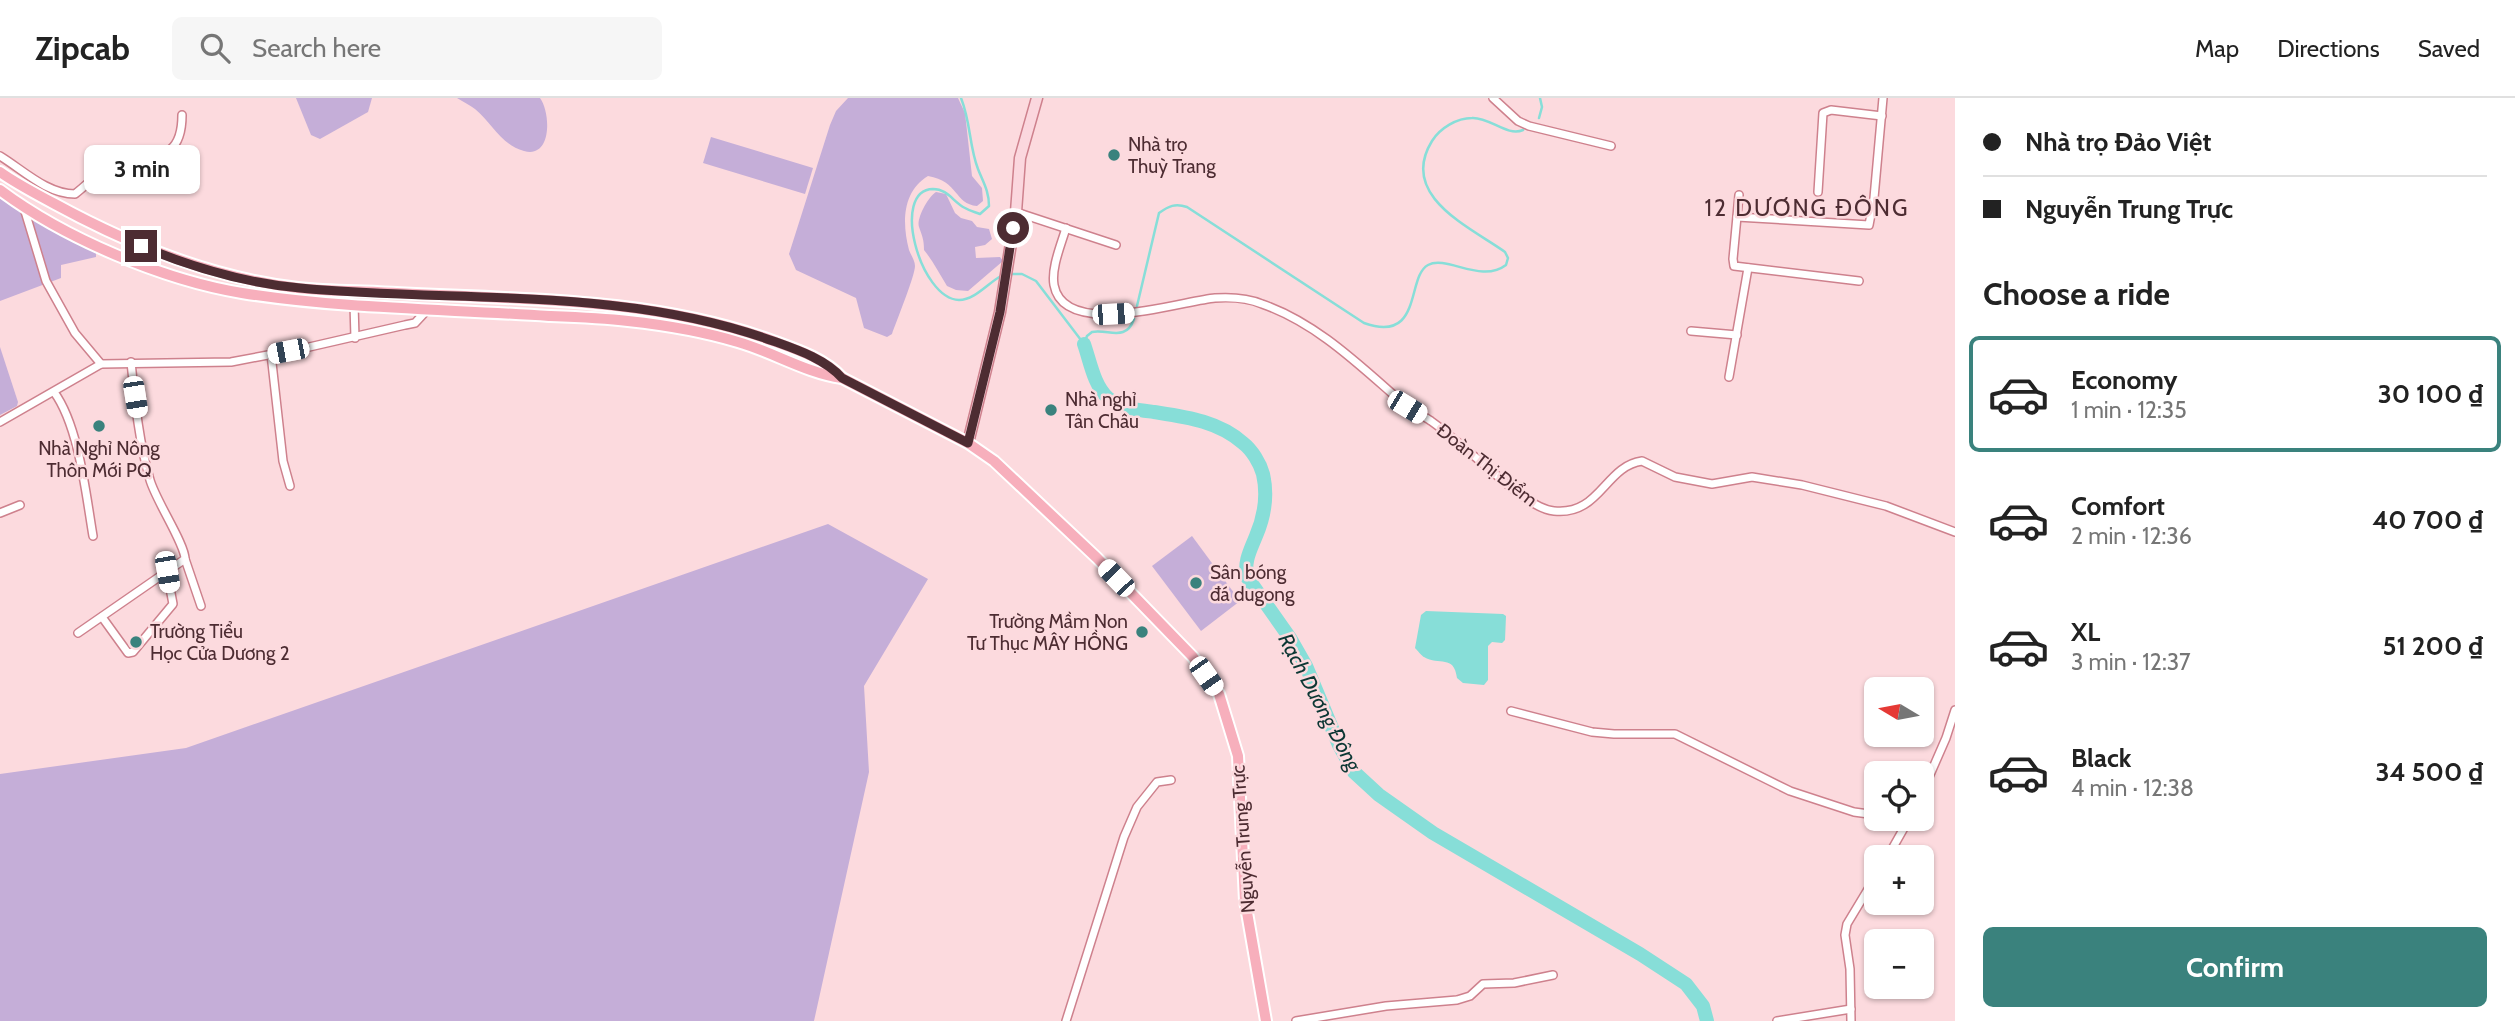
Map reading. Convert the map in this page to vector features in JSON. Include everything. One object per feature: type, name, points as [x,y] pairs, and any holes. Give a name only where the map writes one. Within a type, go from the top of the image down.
[{"type":"main road","name":"Nguyễn Trung Trực","points":[[0,172],[95,226],[164,255],[209,270],[299,288],[615,305],[670,312],[784,345],[832,366],[842,378]]},
{"type":"main road","name":"Nguyễn Trung Trực","points":[[0,190],[24,208],[130,260],[191,281],[240,293],[354,304],[625,320],[675,327],[738,342],[824,375],[842,378],[968,443],[1013,476],[1106,568],[1193,657],[1219,694],[1238,755],[1245,901],[1266,1021]]},
{"type":"main road","points":[[352,291],[354,304]]},
{"type":"street","points":[[968,443],[1000,312],[1016,212],[1020,158],[1037,98]]},
{"type":"street","points":[[1493,98],[1518,121],[1529,126],[1611,146]]},
{"type":"street","points":[[1737,217],[1869,225],[1883,98]]},
{"type":"street","points":[[1818,192],[1823,113],[1831,110],[1882,116]]},
{"type":"street","points":[[0,156],[51,189],[75,194],[99,173],[117,164],[165,154],[178,139],[182,115]]},
{"type":"street","points":[[1739,195],[1732,263],[1734,266],[1859,281]]},
{"type":"street","points":[[24,208],[46,281],[75,333],[101,364]]},
{"type":"street","points":[[1016,212],[1115,245]]},
{"type":"street","name":"Đoàn Thị Điểm","points":[[1066,228],[1054,279],[1059,298],[1080,310],[1096,314],[1153,310],[1216,298],[1261,303],[1289,316],[1346,354],[1407,407],[1430,420],[1533,503],[1553,511],[1578,509],[1587,504],[1624,469],[1642,461],[1675,477],[1712,484],[1752,477],[1802,485],[1886,506],[1955,533]]},
{"type":"street","points":[[1729,377],[1748,268]]},
{"type":"street","points":[[354,304],[355,338]]},
{"type":"street","points":[[0,422],[101,364],[231,362],[355,338],[415,323],[428,309]]},
{"type":"street","points":[[1691,331],[1737,335]]},
{"type":"street","points":[[271,354],[283,461],[290,486]]},
{"type":"street","points":[[131,362],[138,421],[150,480],[184,549],[201,606]]},
{"type":"street","points":[[54,392],[63,407],[76,448],[93,536]]},
{"type":"street","points":[[0,513],[20,505]]},
{"type":"street","points":[[78,633],[185,559]]},
{"type":"street","points":[[102,617],[128,653],[134,652],[173,604],[167,572]]},
{"type":"street","points":[[1934,766],[1955,710]]},
{"type":"street","points":[[1511,711],[1592,732],[1675,734],[1790,790],[1864,813]]},
{"type":"street","points":[[1946,738],[1955,743]]},
{"type":"street","points":[[1066,1021],[1124,836],[1148,792],[1157,782],[1171,780]]},
{"type":"street","points":[[1851,1021],[1850,970],[1845,934],[1847,924],[1864,896]]},
{"type":"street","points":[[1296,1021],[1386,1006],[1457,1000],[1471,996],[1483,985],[1514,983],[1553,975]]},
{"type":"street","points":[[1777,1021],[1851,1009]]},
{"type":"shaded area","points":[[296,98],[372,98],[368,112],[320,139],[311,135]]},
{"type":"shaded area","points":[[457,98],[540,98],[547,123],[544,142],[533,152],[516,148],[503,139],[475,109]]},
{"type":"shaded area","points":[[848,98],[958,98],[965,113],[972,176],[982,188],[983,201],[977,206],[964,201],[945,183],[928,176],[913,191],[906,209],[905,229],[915,264],[914,271],[892,334],[887,337],[864,328],[856,298],[796,270],[789,254],[830,125],[836,111]]},
{"type":"shaded area","points":[[711,137],[813,168],[805,194],[703,163]]},
{"type":"shaded area","points":[[936,192],[946,194],[955,213],[961,218],[972,221],[977,227],[989,229],[992,239],[985,245],[975,247],[976,258],[1000,257],[1003,261],[968,291],[947,286],[924,250],[919,219],[926,203]]},
{"type":"shaded area","points":[[0,194],[42,224],[96,252],[96,257],[61,265],[61,278],[0,301]]},
{"type":"shaded area","points":[[0,347],[18,402],[17,406],[0,415]]},
{"type":"shaded area","points":[[828,524],[928,579],[864,686],[869,772],[814,1021],[0,1021],[0,774],[186,748]]},
{"type":"shaded area","name":"Sân bóng đá dugong","points":[[1192,536],[1240,601],[1201,631],[1152,566]]},
{"type":"water","points":[[1426,611],[1506,616],[1505,640],[1502,643],[1492,642],[1488,646],[1488,680],[1484,685],[1463,683],[1449,663],[1423,657],[1415,648],[1421,615]]},
{"type":"waterway","points":[[961,98],[989,206],[980,214],[965,208],[947,193],[933,189],[920,194],[913,207],[915,244],[922,265],[932,282],[945,295],[959,300],[965,299],[1001,276]]},
{"type":"waterway","name":"Rạch Dương Đông","points":[[1539,118],[1542,107],[1540,98]]},
{"type":"waterway","name":"Rạch Dương Đông","points":[[1137,306],[1159,213],[1179,205],[1187,207],[1364,323],[1383,327],[1396,324],[1410,306],[1421,272],[1428,265],[1445,263],[1486,272],[1506,265],[1508,258],[1505,252],[1443,208],[1431,194],[1424,178],[1424,161],[1435,136],[1444,128],[1466,118],[1485,120],[1511,131],[1523,130]]},
{"type":"waterway","points":[[1007,274],[1022,274],[1036,281],[1084,344],[1092,332],[1122,332],[1131,326],[1134,319]]},
{"type":"waterway","name":"Rạch Dương Đông","points":[[1084,344],[1099,387],[1108,398],[1130,408],[1190,418],[1212,425],[1233,436],[1255,457],[1265,482],[1265,505],[1247,561],[1247,577],[1290,638],[1306,666],[1339,745],[1354,772],[1379,795],[1433,833],[1640,954],[1686,984],[1703,1006],[1707,1021]]},
{"type":"place","name":"Nhà trọ Thuỳ Trang","points":[[1114,155]]},
{"type":"place","name":"Nhà nghỉ Tân Châu","points":[[1051,410]]},
{"type":"place","name":"Nhà Nghỉ Nông Thôn Mới PQ","points":[[99,426]]},
{"type":"place","name":"Sân bóng đá dugong","points":[[1196,583]]},
{"type":"place","name":"Trường Mầm Non Tư Thục MÂY HỒNG","points":[[1142,632]]},
{"type":"place","name":"Trường Tiểu Học Cửa Dương 2","points":[[136,642]]},
{"type":"district","name":"12 DƯƠNG ĐÔNG","points":[[1807,208]]},
{"type":"route","points":[[141,246],[209,270],[299,288],[615,305],[670,312],[752,334],[832,366],[842,378],[968,443],[1000,312],[1013,228]]}]
